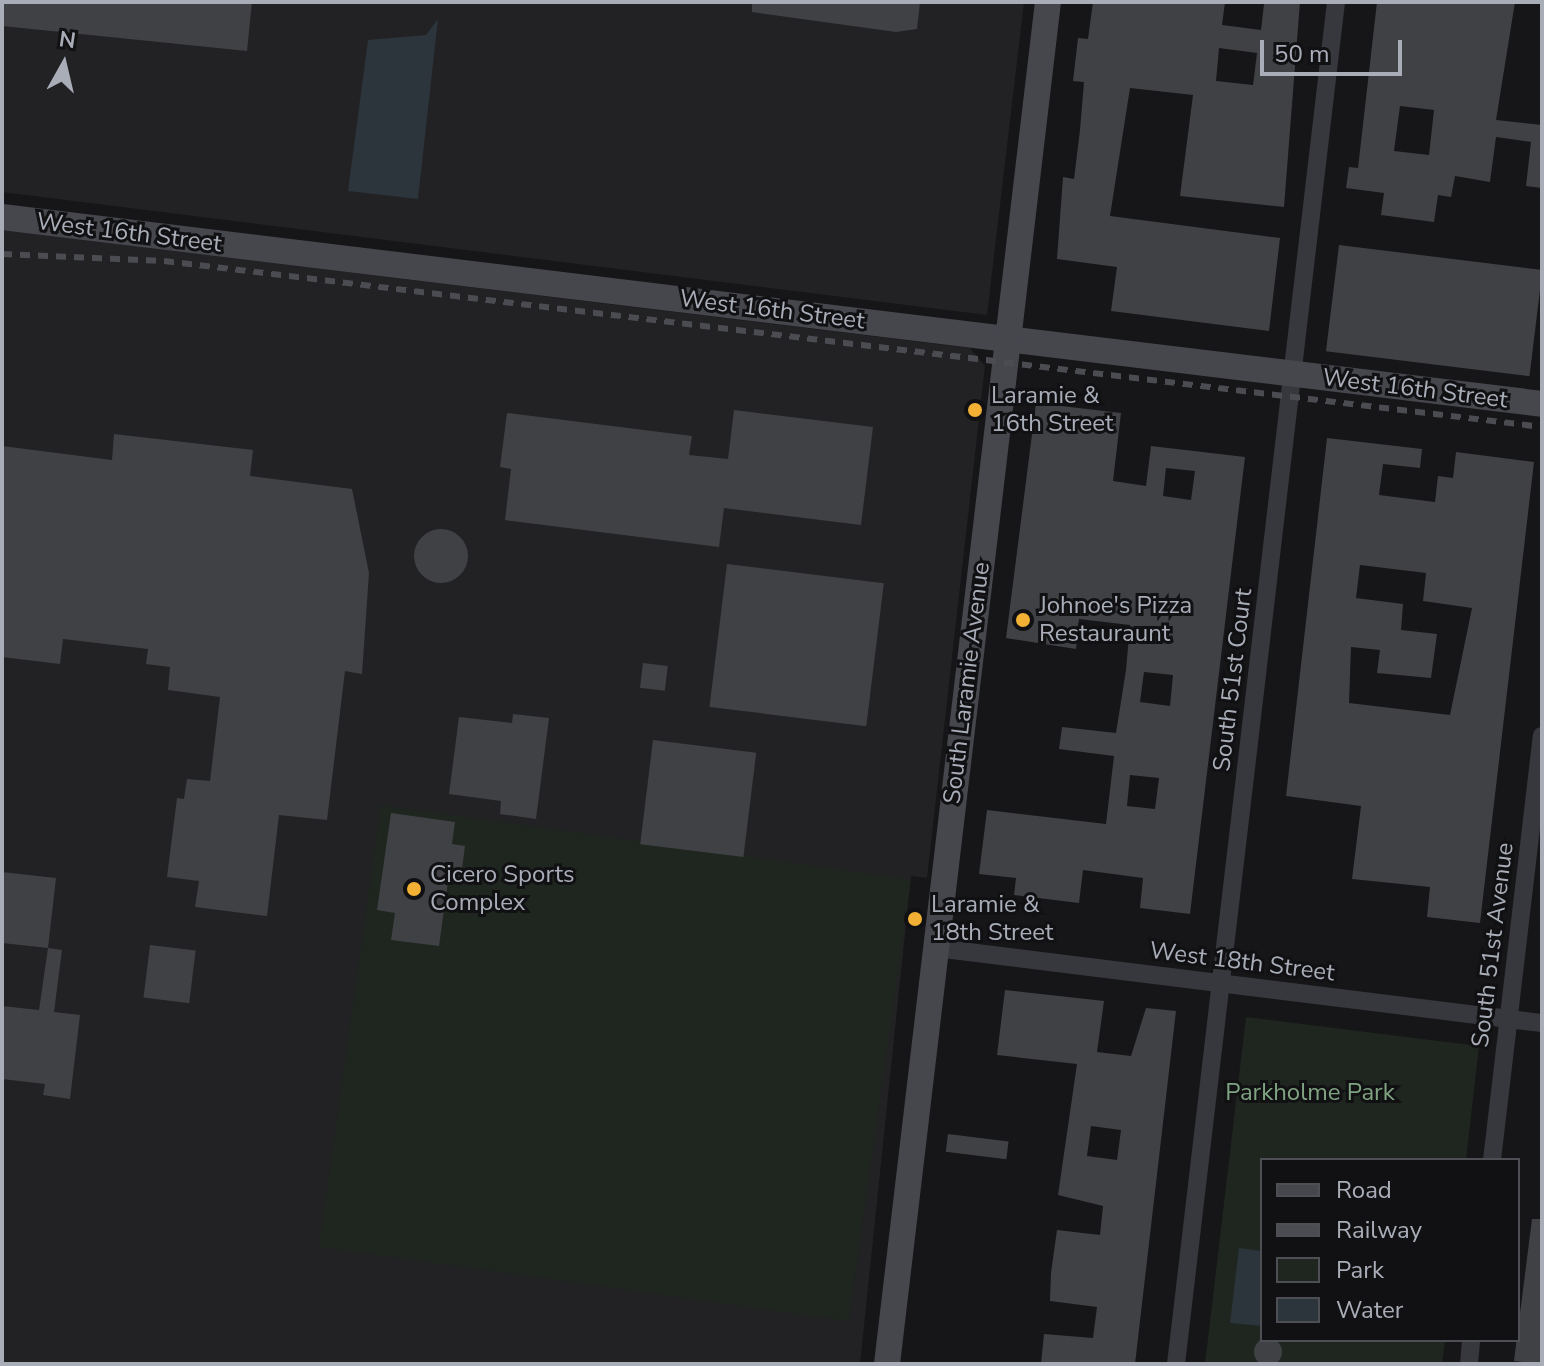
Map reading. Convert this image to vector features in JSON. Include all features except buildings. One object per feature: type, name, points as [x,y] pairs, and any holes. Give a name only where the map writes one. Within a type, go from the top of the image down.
[{"type":"street","name":"South Laramie Avenue","points":[[887,1364],[1048,2]]},
{"type":"street","name":"South 51st Court","points":[[1176,1364],[1336,2]]},
{"type":"street","name":"West 16th Street","points":[[2,217],[1542,404]]},
{"type":"street","name":"South 51st Avenue","points":[[1492,1158],[1542,736]]},
{"type":"street","name":"West 18th Street","points":[[936,948],[1542,1023]]},
{"type":"street","points":[[1469,1364],[1471,1342]]},
{"type":"shaded area","points":[[2,2],[1024,2],[987,315],[2,192]]},
{"type":"shaded area","points":[[2,230],[970,348],[985,366],[927,878],[911,876],[860,1364],[2,1364]]},
{"type":"green space","name":"Cicero Sports Complex","points":[[381,805],[911,879],[849,1321],[319,1247]]},
{"type":"green space","name":"Parkholme Park","points":[[1246,1017],[1479,1046],[1466,1158],[1260,1158],[1260,1342],[1445,1342],[1442,1364],[1205,1364]]},
{"type":"water","points":[[438,19],[418,199],[348,191],[368,40],[426,35]]},
{"type":"water","points":[[1239,1248],[1260,1251],[1260,1326],[1230,1323]]},
{"type":"railway","points":[[2,254],[164,261],[1542,427]]},
{"type":"place","name":"Laramie & 16th Street","points":[[975,410]]},
{"type":"place","name":"Johnoe's Pizza Restauraunt","points":[[1023,620]]},
{"type":"place","name":"Cicero Sports Complex","points":[[414,889]]},
{"type":"place","name":"Laramie & 18th Street","points":[[915,919]]}]
